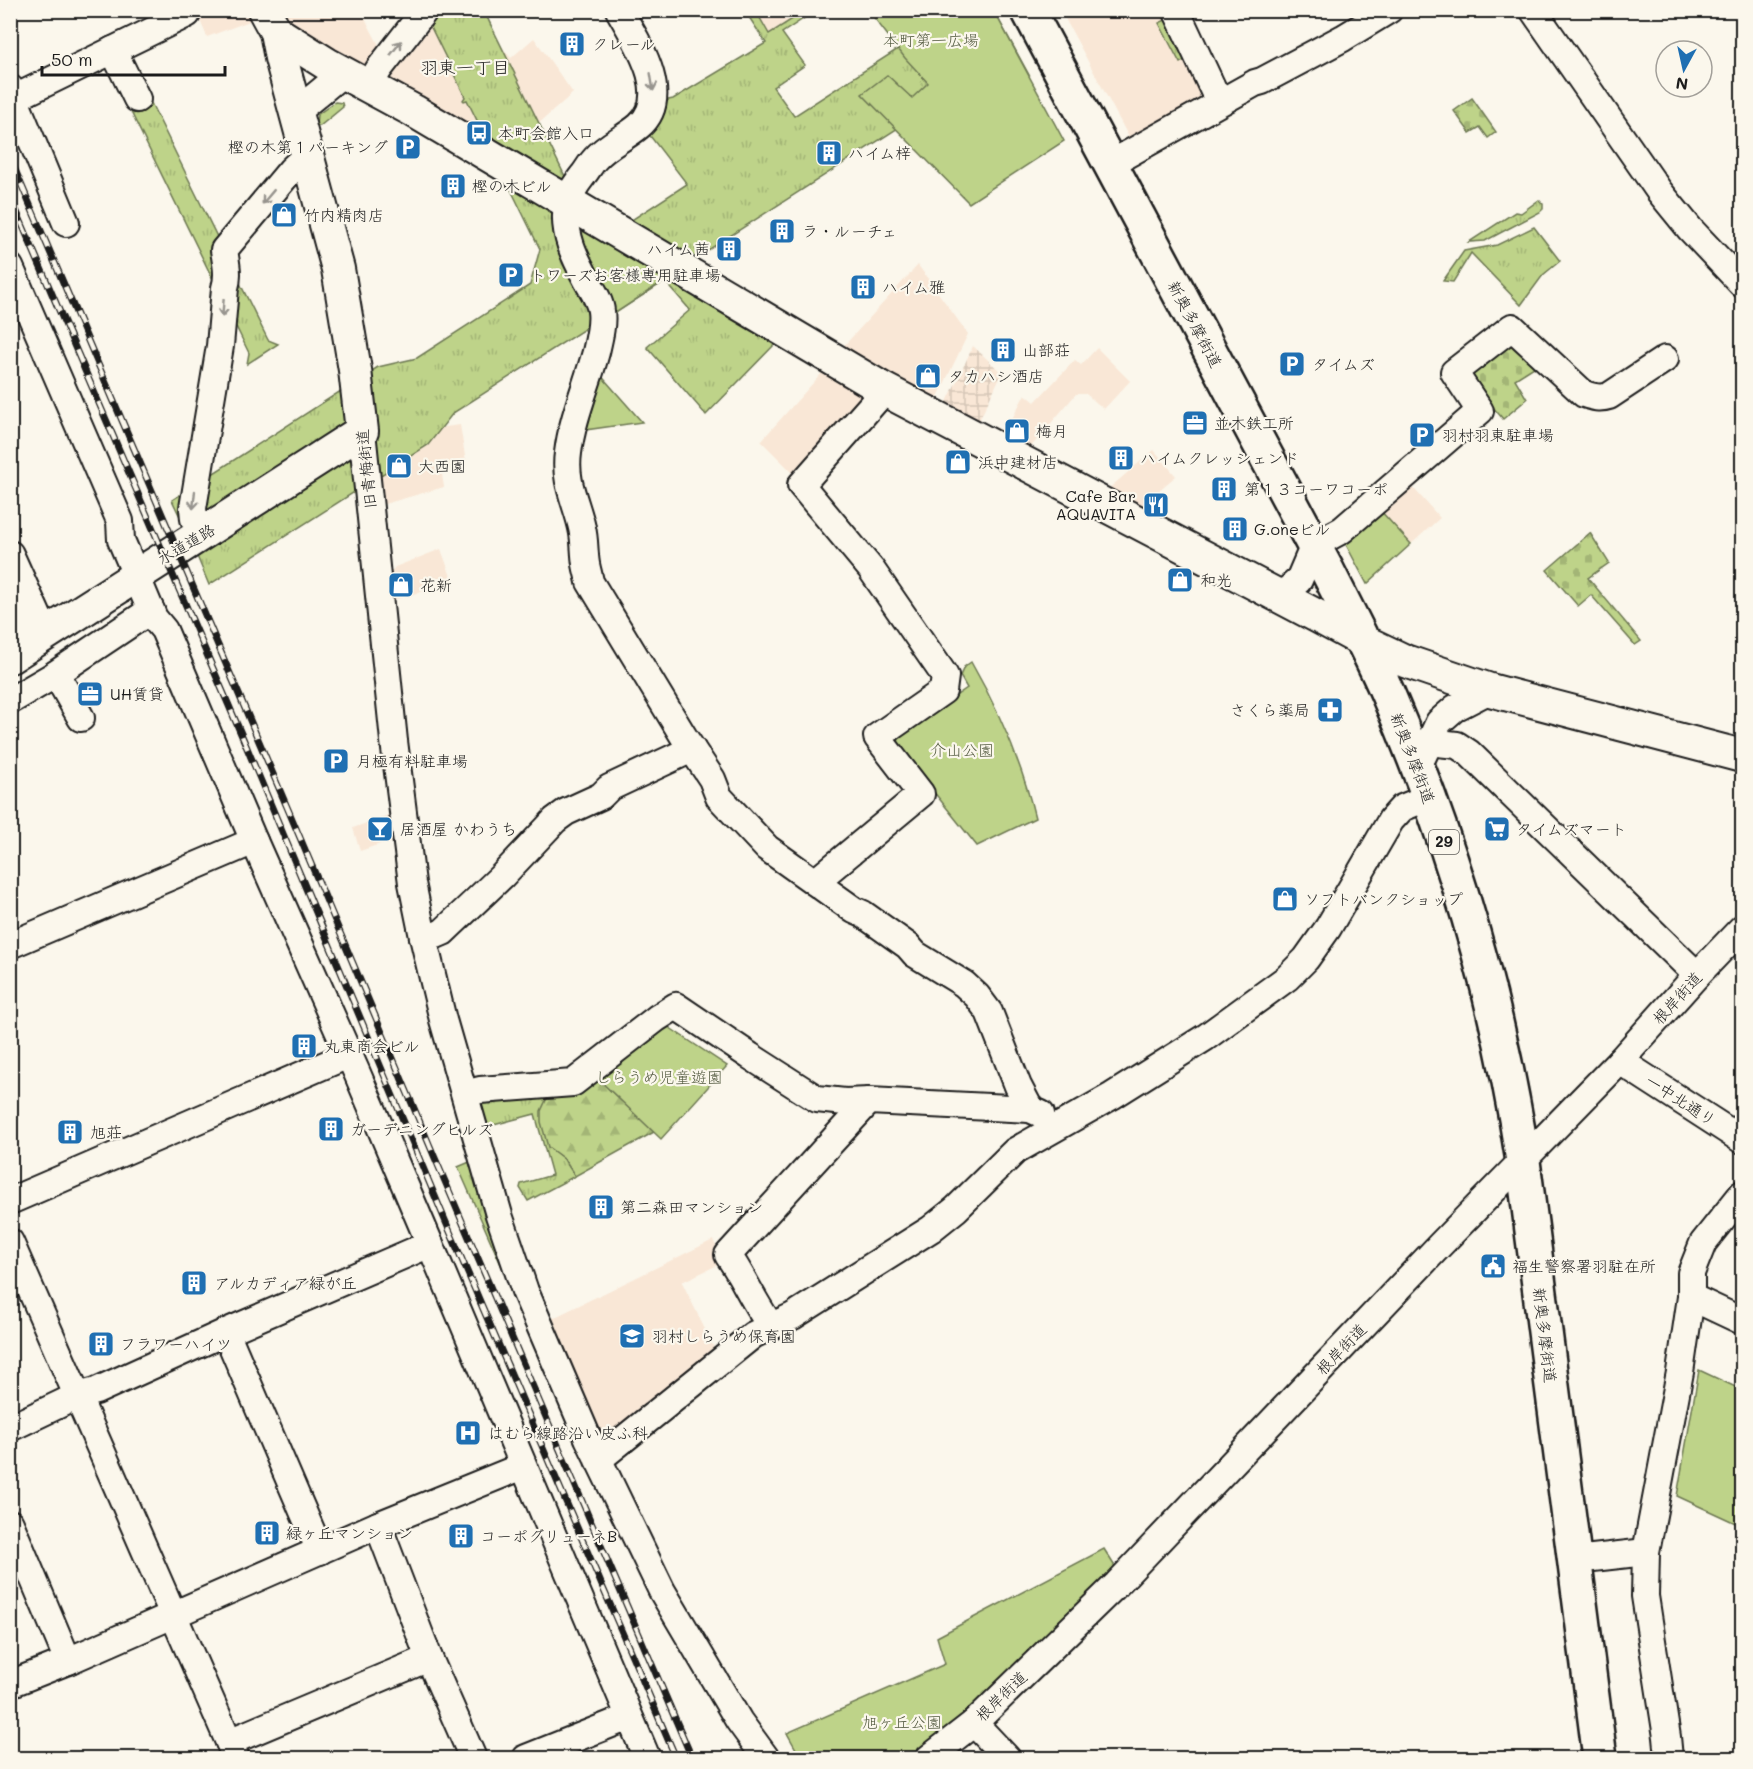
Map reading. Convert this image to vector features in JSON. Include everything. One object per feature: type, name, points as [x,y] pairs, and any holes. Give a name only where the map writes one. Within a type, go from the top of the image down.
[{"type":"main road","name":"新奥多摩街道","points":[[1028,10],[1314,546],[1425,769],[1483,966],[1511,1085],[1523,1161],[1600,1758]]},
{"type":"street","points":[[373,88],[379,69],[425,10]]},
{"type":"street","points":[[619,10],[649,69],[653,83],[651,108],[646,119],[639,126],[596,158],[574,187],[567,203],[566,230],[570,243],[576,261],[592,288],[602,312],[598,343],[572,433],[567,460],[567,481],[583,529],[590,582],[712,779],[719,797],[767,848],[854,910],[872,920],[930,964],[964,984],[977,996],[989,1012],[1018,1086],[1030,1109]]},
{"type":"street","points":[[1176,10],[1219,102]]},
{"type":"street","points":[[1110,164],[1219,102],[1343,38],[1389,10]]},
{"type":"street","points":[[1533,10],[1659,191],[1690,229],[1743,284]]},
{"type":"street","points":[[66,223],[13,93],[113,50],[187,14]]},
{"type":"street","points":[[270,21],[343,73],[414,111],[885,390],[1363,641],[1405,661],[1490,690],[1743,756]]},
{"type":"street","name":"旧青梅街道","points":[[270,21],[338,269],[355,370],[407,856],[443,1020],[507,1243],[539,1325],[598,1460],[662,1591],[739,1721],[766,1758]]},
{"type":"street","points":[[113,50],[137,99]]},
{"type":"street","points":[[296,112],[343,73]]},
{"type":"street","points":[[201,534],[194,519],[193,508],[220,346],[227,270],[224,250],[291,170],[308,154]]},
{"type":"street","points":[[10,267],[120,521],[121,540],[154,618],[164,630],[348,1054],[647,1758]]},
{"type":"street","points":[[1276,596],[1299,580],[1314,546],[1342,530],[1480,411],[1454,372],[1512,327],[1584,394],[1591,396],[1602,398],[1609,396],[1665,360]]},
{"type":"street","points":[[815,882],[921,794],[877,737],[943,691],[945,676],[871,569],[801,485],[885,390]]},
{"type":"street","name":"水道道路","points":[[10,657],[40,622],[136,575],[362,432]]},
{"type":"street","points":[[10,554],[40,622],[10,626]]},
{"type":"street","points":[[10,701],[56,674],[151,610]]},
{"type":"street","points":[[56,674],[81,718]]},
{"type":"street","points":[[598,1460],[753,1335],[793,1316],[931,1229],[956,1209],[1015,1151],[1112,1096],[1206,1037],[1287,978],[1306,959],[1328,928],[1391,820],[1402,808],[1425,769],[1439,722],[1450,712],[1490,690]]},
{"type":"street","points":[[1425,769],[1457,745],[1468,753],[1697,975]]},
{"type":"street","points":[[423,937],[443,932],[503,875],[555,820],[566,812],[601,795],[609,788],[692,749]]},
{"type":"street","points":[[10,945],[254,841]]},
{"type":"street","name":"根岸街道","points":[[929,1758],[974,1723],[1117,1584],[1620,1060],[1743,928]]},
{"type":"street","points":[[465,1094],[480,1090],[573,1083],[676,1006],[818,1099],[1030,1109],[1062,1124]]},
{"type":"street","points":[[10,1201],[348,1054]]},
{"type":"street","name":"一中北通り","points":[[1620,1060],[1743,1140]]},
{"type":"street","points":[[771,1326],[728,1255],[868,1101]]},
{"type":"street","points":[[1669,1758],[1645,1596],[1646,1552],[1680,1372],[1691,1297],[1691,1273],[1703,1243],[1743,1194]]},
{"type":"street","points":[[10,1242],[233,1750],[429,1658]]},
{"type":"street","points":[[10,1428],[77,1396],[96,1391],[430,1244]]},
{"type":"street","points":[[1691,1297],[1743,1321]]},
{"type":"street","points":[[226,1332],[320,1551]]},
{"type":"street","points":[[10,1684],[524,1466]]},
{"type":"street","points":[[10,1523],[68,1660]]},
{"type":"street","points":[[378,1526],[429,1658],[473,1758]]},
{"type":"street","points":[[1575,1560],[1646,1552]]},
{"type":"street","points":[[526,1758],[629,1717]]},
{"type":"street","points":[[974,1723],[1007,1758]]},
{"type":"shaded area","points":[[196,11],[250,11],[255,19],[207,37]]},
{"type":"shaded area","points":[[280,11],[361,11],[383,53],[370,70],[293,27]]},
{"type":"shaded area","points":[[434,11],[472,11],[511,58],[534,38],[573,93],[509,150],[384,75]]},
{"type":"shaded area","points":[[745,11],[815,11],[767,43]]},
{"type":"shaded area","points":[[1061,11],[1169,11],[1205,88],[1199,104],[1132,143]]},
{"type":"shaded area","points":[[918,265],[968,334],[936,401],[841,349]]},
{"type":"shaded area","points":[[973,346],[1002,373],[978,423],[945,406]]},
{"type":"shaded area","points":[[1097,348],[1130,381],[1104,409],[1086,394],[1076,394],[1029,449],[1003,436],[1025,394],[1035,402],[1075,360],[1081,365]]},
{"type":"shaded area","points":[[827,371],[862,392],[863,397],[795,475],[761,441],[822,373]]},
{"type":"shaded area","points":[[460,425],[466,462],[441,469],[444,487],[381,505],[376,459],[424,430]]},
{"type":"shaded area","points":[[1154,450],[1176,476],[1139,507],[1107,490]]},
{"type":"shaded area","points":[[1408,482],[1440,518],[1367,584],[1343,539]]},
{"type":"shaded area","points":[[441,549],[453,582],[390,601],[388,576],[395,567]]},
{"type":"shaded area","points":[[391,814],[394,836],[389,841],[360,851],[353,828]]},
{"type":"shaded area","name":"羽村しらうめ保育園","points":[[713,1240],[724,1262],[682,1282],[716,1352],[608,1437],[598,1435],[549,1320]]},
{"type":"green space","name":"本町第一広場","points":[[423,11],[484,11],[585,217],[621,227],[687,184],[644,128],[659,102],[673,99],[766,43],[745,11],[756,11],[769,34],[805,11],[815,11],[782,33],[805,65],[773,87],[794,116],[957,11],[994,11],[1029,75],[993,67],[663,279],[670,277],[778,341],[706,415],[647,347],[690,310],[665,281],[615,313],[614,310],[453,413],[428,445],[209,585],[172,500],[378,367],[417,358],[530,285],[540,249],[467,100],[463,100],[465,97]]},
{"type":"green space","name":"本町第一広場","points":[[869,11],[994,11],[1064,141],[969,203],[862,94],[887,75],[912,98],[928,83],[905,58]]},
{"type":"green space","points":[[1172,17],[1190,57],[1180,63],[1159,23]]},
{"type":"green space","points":[[1472,98],[1496,132],[1488,138],[1480,127],[1470,133],[1454,111]]},
{"type":"green space","points":[[335,102],[342,103],[343,107],[320,126],[316,126],[317,115]]},
{"type":"green space","points":[[151,103],[268,340],[278,344],[247,364],[249,353],[131,112]]},
{"type":"green space","points":[[1539,200],[1543,204],[1540,212],[1485,241],[1469,242],[1515,212],[1521,213]]},
{"type":"green space","points":[[576,224],[670,277],[608,318]]},
{"type":"green space","points":[[1534,227],[1560,261],[1543,275],[1521,305],[1471,253],[1453,282],[1443,281],[1464,251],[1497,245]]},
{"type":"green space","points":[[1508,337],[1542,362],[1515,379],[1527,399],[1503,419],[1465,374]]},
{"type":"green space","points":[[597,371],[642,422],[578,431]]},
{"type":"green space","points":[[1378,508],[1411,544],[1367,584],[1343,539]]},
{"type":"green space","points":[[1590,533],[1609,563],[1588,578],[1641,641],[1635,645],[1591,595],[1578,606],[1547,570]]},
{"type":"green space","name":"介山公園","points":[[971,662],[1009,738],[1035,818],[977,846],[898,747],[899,735],[967,688],[960,676],[964,667]]},
{"type":"green space","name":"しらうめ児童遊園","points":[[661,1022],[727,1066],[661,1139],[593,1074]]},
{"type":"green space","points":[[593,1074],[654,1132],[575,1176],[564,1159],[548,1147],[541,1122],[541,1111],[547,1098],[575,1087]]},
{"type":"green space","points":[[575,1087],[548,1146],[564,1159],[575,1176],[528,1201],[520,1188],[521,1184],[552,1175],[535,1114],[486,1127],[478,1101]]},
{"type":"green space","points":[[472,1161],[504,1266],[502,1267],[458,1167]]},
{"type":"green space","points":[[1699,1370],[1742,1390],[1742,1526],[1677,1496]]},
{"type":"green space","name":"旭ヶ丘公園","points":[[1104,1549],[1119,1573],[969,1715],[914,1758],[801,1758],[787,1733],[945,1664],[937,1637]]},
{"type":"railway","points":[[10,158],[692,1758]]},
{"type":"railway","points":[[10,196],[676,1758]]},
{"type":"place","name":"クレール","points":[[572,44]]},
{"type":"place","name":"本町会館入口","points":[[479,133]]},
{"type":"place","name":"樫の木第１パーキング","points":[[408,147]]},
{"type":"place","name":"ハイム梓","points":[[829,153]]},
{"type":"place","name":"樫の木ビル","points":[[453,186]]},
{"type":"place","name":"竹内精肉店","points":[[284,215]]},
{"type":"place","name":"ラ・ルーチェ","points":[[782,231]]},
{"type":"place","name":"ハイム茜","points":[[729,249]]},
{"type":"place","name":"トワーズお客様専用駐車場","points":[[511,275]]},
{"type":"place","name":"ハイム雅","points":[[863,287]]},
{"type":"place","name":"山部荘","points":[[1003,350]]},
{"type":"place","name":"タイムズ","points":[[1292,364]]},
{"type":"place","name":"タカハシ酒店","points":[[928,376]]},
{"type":"place","name":"並木鉄工所","points":[[1195,423]]},
{"type":"place","name":"梅月","points":[[1017,431]]},
{"type":"place","name":"羽村羽東駐車場","points":[[1422,435]]},
{"type":"place","name":"ハイムクレッシェンド","points":[[1121,458]]},
{"type":"place","name":"浜中建材店","points":[[958,462]]},
{"type":"place","name":"大西園","points":[[399,466]]},
{"type":"place","name":"第１３コーワコーポ","points":[[1224,489]]},
{"type":"place","name":"Cafe Bar AQUAVITA","points":[[1156,505]]},
{"type":"place","name":"G.oneビル","points":[[1235,529]]},
{"type":"place","name":"和光","points":[[1180,580]]},
{"type":"place","name":"花新","points":[[401,585]]},
{"type":"place","name":"UH賃貸","points":[[90,694]]},
{"type":"place","name":"さくら薬局","points":[[1330,710]]},
{"type":"place","name":"月極有料駐車場","points":[[336,761]]},
{"type":"place","name":"居酒屋 かわうち","points":[[380,829]]},
{"type":"place","name":"タイムズマート","points":[[1497,829]]},
{"type":"place","name":"ソフトバンクショップ","points":[[1285,899]]},
{"type":"place","name":"丸東商会ビル","points":[[304,1046]]},
{"type":"place","name":"ガーデニングヒルズ","points":[[331,1129]]},
{"type":"place","name":"旭荘","points":[[70,1132]]},
{"type":"place","name":"第二森田マンション","points":[[601,1207]]},
{"type":"place","name":"福生警察署羽駐在所","points":[[1493,1266]]},
{"type":"place","name":"アルカディア緑が丘","points":[[194,1283]]},
{"type":"place","name":"羽村しらうめ保育園","points":[[632,1336]]},
{"type":"place","name":"フラワーハイツ","points":[[101,1344]]},
{"type":"place","name":"はむら線路沿い皮ふ科","points":[[468,1433]]},
{"type":"place","name":"緑ヶ丘マンション","points":[[267,1533]]},
{"type":"place","name":"コーポグリューネB","points":[[461,1536]]},
{"type":"district","name":"羽東一丁目","points":[[465,68]]}]
